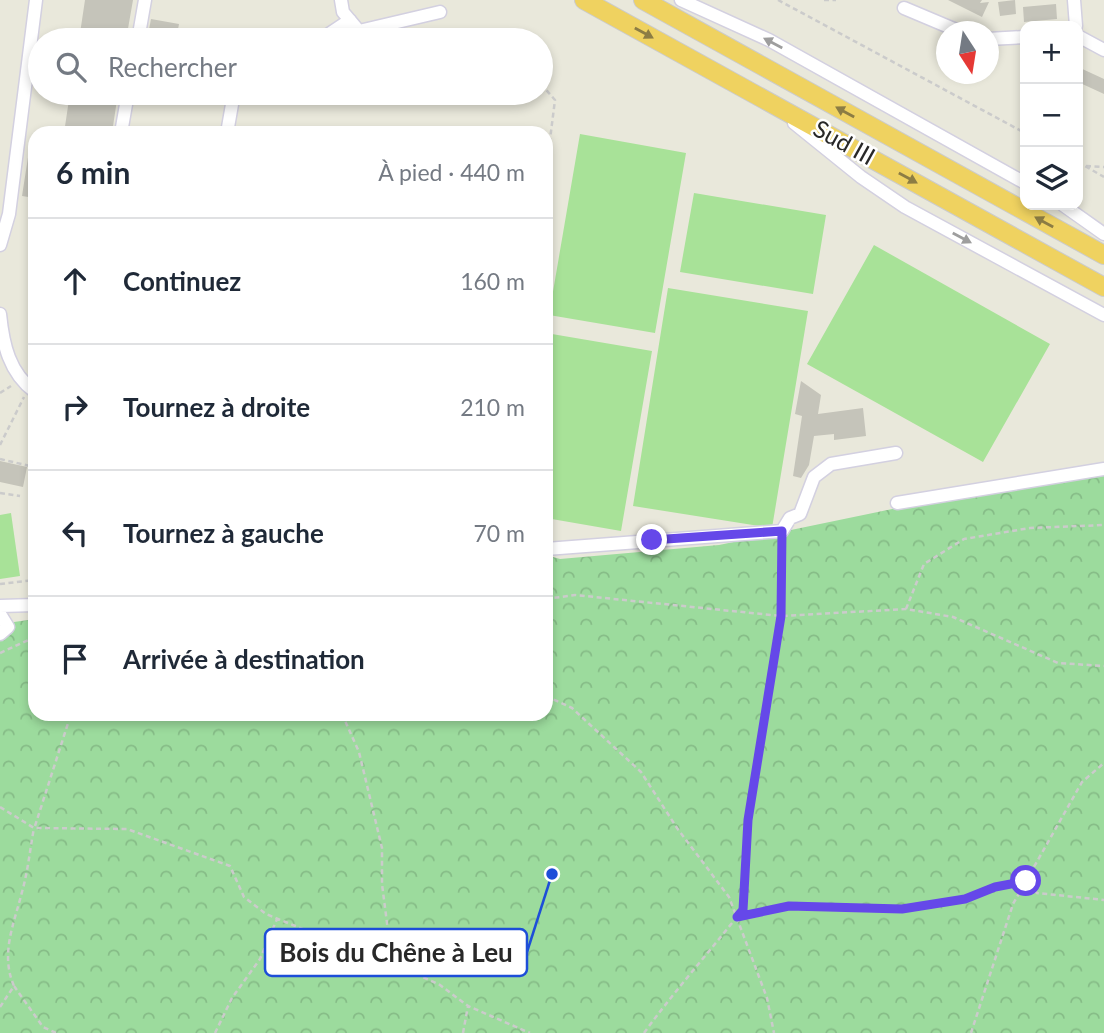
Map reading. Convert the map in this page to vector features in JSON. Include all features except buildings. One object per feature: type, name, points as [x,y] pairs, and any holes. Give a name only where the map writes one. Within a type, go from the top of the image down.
[{"type":"highway","name":"Sud III","points":[[584,0],[1104,286]]},
{"type":"highway","name":"Sud III","points":[[643,0],[1104,256]]},
{"type":"street","points":[[32,28],[36,0]]},
{"type":"street","points":[[140,28],[145,0]]},
{"type":"street","points":[[341,0],[342,12],[357,28]]},
{"type":"street","points":[[681,0],[769,40],[1020,181]]},
{"type":"street","points":[[1074,0],[1076,21]]},
{"type":"street","points":[[904,8],[936,21]]},
{"type":"street","points":[[372,28],[440,12]]},
{"type":"street","points":[[338,28],[350,20]]},
{"type":"street","points":[[999,38],[1020,37]]},
{"type":"street","points":[[1083,39],[1104,50]]},
{"type":"street","points":[[0,245],[28,53]]},
{"type":"street","points":[[767,101],[861,177],[905,207],[1104,315]]},
{"type":"street","points":[[122,126],[126,105]]},
{"type":"street","points":[[228,126],[232,105]]},
{"type":"street","points":[[1070,210],[1104,234]]},
{"type":"street","points":[[0,314],[4,351],[28,384]]},
{"type":"street","points":[[553,548],[782,531],[790,518],[800,514],[814,477],[831,464],[895,453]]},
{"type":"street","points":[[897,503],[1104,469]]},
{"type":"street","points":[[0,606],[28,605]]},
{"type":"street","points":[[0,614],[8,627],[0,634]]},
{"type":"path","points":[[778,0],[1020,130]]},
{"type":"path","points":[[824,0],[836,0]]},
{"type":"path","points":[[552,126],[555,100],[553,98]]},
{"type":"path","points":[[1083,165],[1104,167]]},
{"type":"path","points":[[1083,165],[1104,177]]},
{"type":"path","points":[[0,445],[28,397]]},
{"type":"path","points":[[0,460],[28,466]]},
{"type":"path","points":[[0,493],[20,496]]},
{"type":"path","points":[[906,609],[924,564],[964,539],[1030,528],[1104,525]]},
{"type":"path","points":[[644,1033],[674,990],[696,969],[743,910],[748,820],[781,616],[782,531]]},
{"type":"path","points":[[0,583],[28,581]]},
{"type":"path","points":[[553,598],[575,595],[781,616],[906,609],[953,617],[1058,663],[1104,666]]},
{"type":"path","points":[[0,653],[28,640]]},
{"type":"path","points":[[553,699],[572,708],[641,772],[677,828],[730,897],[766,998],[774,1033]]},
{"type":"path","points":[[56,1033],[43,1027],[14,986],[8,973],[9,934],[22,892],[35,827],[69,721]]},
{"type":"path","points":[[345,721],[359,752],[382,848],[382,884],[392,963]]},
{"type":"path","points":[[971,1033],[1013,904],[1082,782],[1104,763]]},
{"type":"path","points":[[0,807],[7,814],[35,827],[127,829],[230,866],[244,897],[276,919],[305,930],[346,935],[392,963],[440,985],[468,1006],[527,1032]]},
{"type":"path","points":[[737,918],[789,906],[902,909],[965,899],[995,887],[1026,881]]},
{"type":"path","points":[[1026,881],[1037,893],[1104,901]]},
{"type":"path","points":[[215,1033],[232,998],[260,959],[276,919]]},
{"type":"path","points":[[0,1007],[14,986]]},
{"type":"path","points":[[463,1033],[468,1006]]},
{"type":"green space","points":[[580,134],[686,153],[655,333],[553,316],[553,292]]},
{"type":"green space","points":[[694,193],[826,215],[813,294],[680,272]]},
{"type":"green space","points":[[874,245],[1050,344],[983,462],[807,364]]},
{"type":"green space","points":[[668,288],[808,311],[772,528],[633,506]]},
{"type":"green space","points":[[553,334],[652,351],[621,531],[553,519]]},
{"type":"green space","points":[[1104,465],[1104,1033],[0,1033],[0,624],[28,620],[28,721],[553,721],[553,557],[560,559],[719,545]]},
{"type":"green space","points":[[11,513],[20,576],[0,579],[0,515]]},
{"type":"place","name":"Bois du Chêne à Leu","points":[[552,874]]},
{"type":"route","points":[[652,540],[782,531],[781,616],[748,820],[743,910],[737,917],[789,906],[902,909],[965,899],[995,887],[1026,881]]}]
